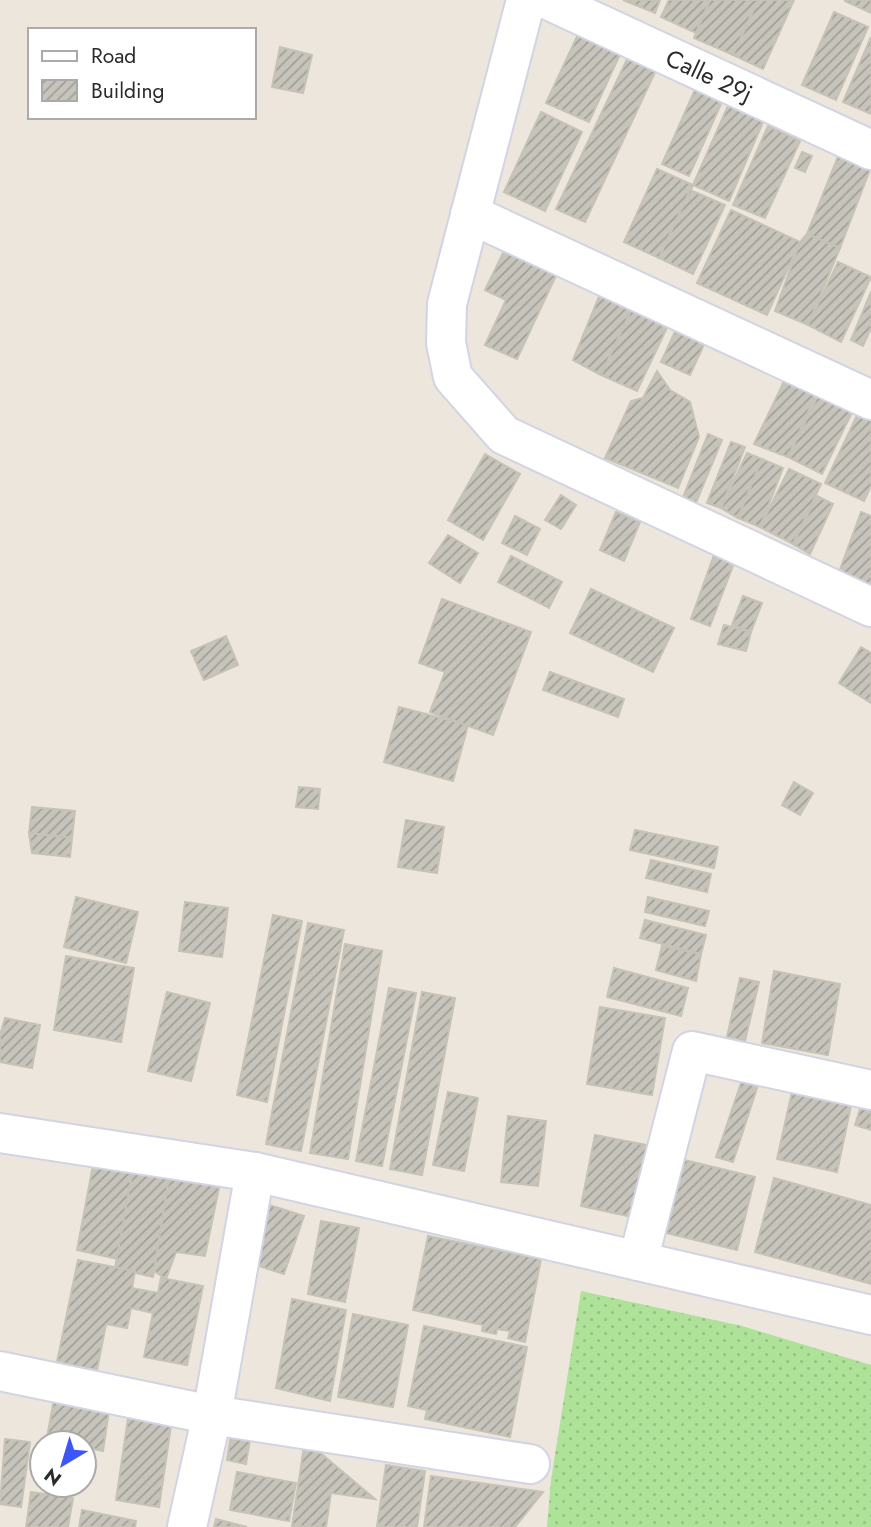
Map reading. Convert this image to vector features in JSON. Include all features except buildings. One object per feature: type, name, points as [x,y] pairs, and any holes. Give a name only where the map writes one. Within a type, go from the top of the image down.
[{"type":"street","points":[[526,0],[447,304],[446,343],[453,377],[504,435],[871,607]]},
{"type":"street","name":"Calle 29j","points":[[548,0],[871,150]]},
{"type":"street","points":[[470,214],[871,400]]},
{"type":"street","points":[[638,1261],[692,1051],[871,1090]]},
{"type":"street","points":[[0,1133],[255,1172],[871,1315]]},
{"type":"street","points":[[187,1527],[212,1415],[255,1172]]},
{"type":"street","points":[[0,1371],[212,1415],[530,1464]]},
{"type":"green space","points":[[581,1291],[742,1326],[871,1365],[871,1527],[547,1527],[551,1480]]}]
